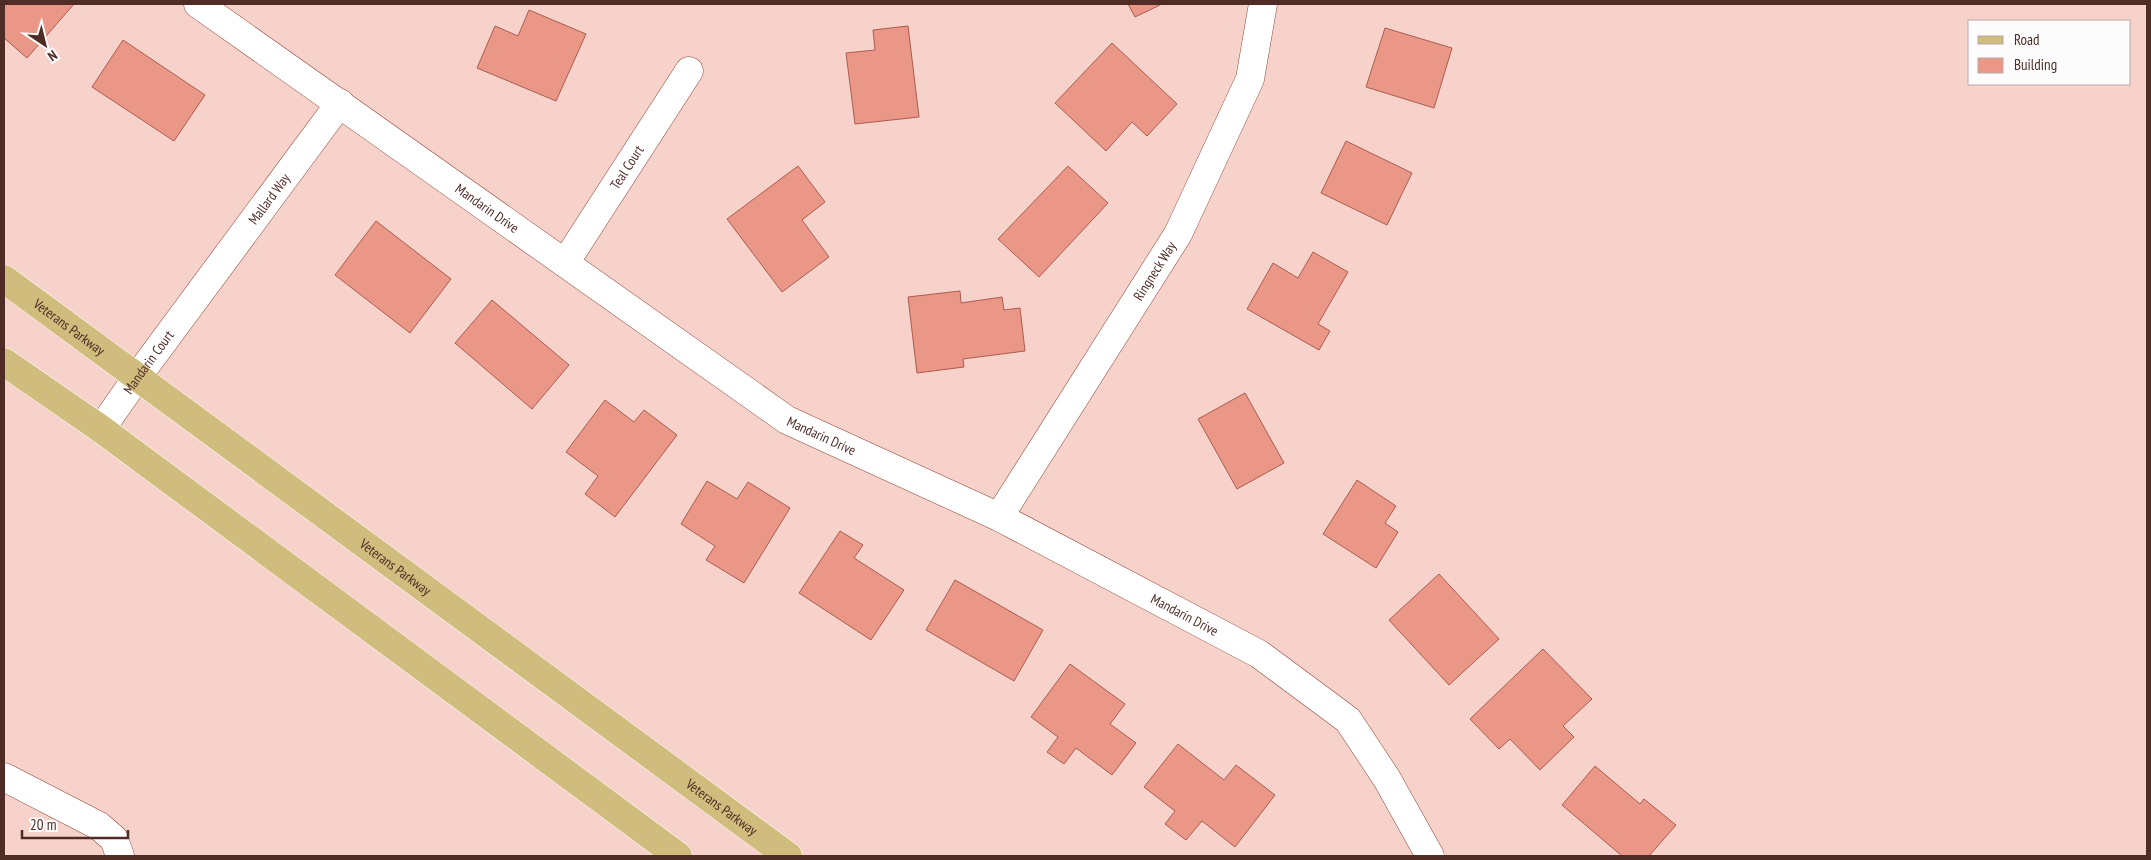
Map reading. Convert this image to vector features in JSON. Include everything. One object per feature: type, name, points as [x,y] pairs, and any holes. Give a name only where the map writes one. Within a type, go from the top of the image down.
[{"type":"main road","name":"Veterans Parkway","points":[[4,279],[788,856]]},
{"type":"main road","points":[[4,362],[101,430],[678,856]]},
{"type":"street","name":"Mandarin Drive","points":[[198,4],[786,420],[999,517],[1259,654],[1348,720],[1387,779],[1430,856]]},
{"type":"street","name":"Ringneck Way","points":[[999,517],[1178,234],[1250,79],[1263,4]]},
{"type":"street","name":"Teal Court","points":[[565,264],[689,71]]},
{"type":"street","name":"Mallard Way","points":[[199,296],[340,103]]},
{"type":"street","name":"Mandarin Court","points":[[101,430],[138,376],[199,296]]},
{"type":"street","points":[[4,777],[99,826],[114,839],[120,856]]},
{"type":"building","points":[[4,4],[74,4],[27,58],[4,38]]},
{"type":"building","points":[[1128,4],[1162,4],[1135,17]]},
{"type":"building","points":[[529,10],[586,34],[556,101],[477,68],[495,26],[518,36]]},
{"type":"building","points":[[908,26],[919,117],[855,124],[846,53],[875,50],[873,30]]},
{"type":"building","points":[[1385,28],[1452,48],[1434,108],[1366,87]]},
{"type":"building","points":[[123,40],[205,95],[174,141],[92,87]]},
{"type":"building","points":[[1112,43],[1177,104],[1147,136],[1132,122],[1106,151],[1055,103]]},
{"type":"building","points":[[1346,141],[1412,173],[1387,225],[1321,193]]},
{"type":"building","points":[[798,166],[825,202],[802,220],[829,257],[782,292],[727,219]]},
{"type":"building","points":[[1068,166],[1108,203],[1039,277],[998,239]]},
{"type":"building","points":[[376,221],[451,279],[410,333],[335,275]]},
{"type":"building","points":[[1313,252],[1348,272],[1318,324],[1330,331],[1319,350],[1247,309],[1273,263],[1298,278]]},
{"type":"building","points":[[960,291],[961,303],[1002,297],[1004,310],[1020,308],[1025,351],[963,359],[964,367],[917,373],[908,297]]},
{"type":"building","points":[[492,300],[569,365],[532,409],[455,343]]},
{"type":"building","points":[[1245,393],[1284,463],[1237,489],[1198,419]]},
{"type":"building","points":[[605,400],[634,422],[644,410],[677,435],[615,517],[585,494],[598,476],[566,452]]},
{"type":"building","points":[[1357,480],[1396,506],[1385,523],[1398,532],[1376,568],[1323,534]]},
{"type":"building","points":[[707,481],[737,499],[748,482],[790,508],[744,583],[706,560],[715,546],[681,524]]},
{"type":"building","points":[[840,531],[863,545],[854,558],[904,590],[871,640],[799,593]]},
{"type":"building","points":[[1439,574],[1499,639],[1449,685],[1389,620]]},
{"type":"building","points":[[955,580],[1043,630],[1014,681],[926,630]]},
{"type":"building","points":[[1543,649],[1592,699],[1563,726],[1574,737],[1540,770],[1510,739],[1499,749],[1470,719]]},
{"type":"building","points":[[1070,664],[1125,704],[1110,724],[1136,743],[1112,775],[1076,748],[1064,764],[1047,752],[1058,737],[1031,717]]},
{"type":"building","points":[[1178,744],[1224,780],[1236,765],[1275,795],[1235,847],[1202,821],[1186,840],[1165,824],[1175,811],[1144,787]]},
{"type":"building","points":[[1595,766],[1640,804],[1644,799],[1676,825],[1649,856],[1622,856],[1562,805]]}]
